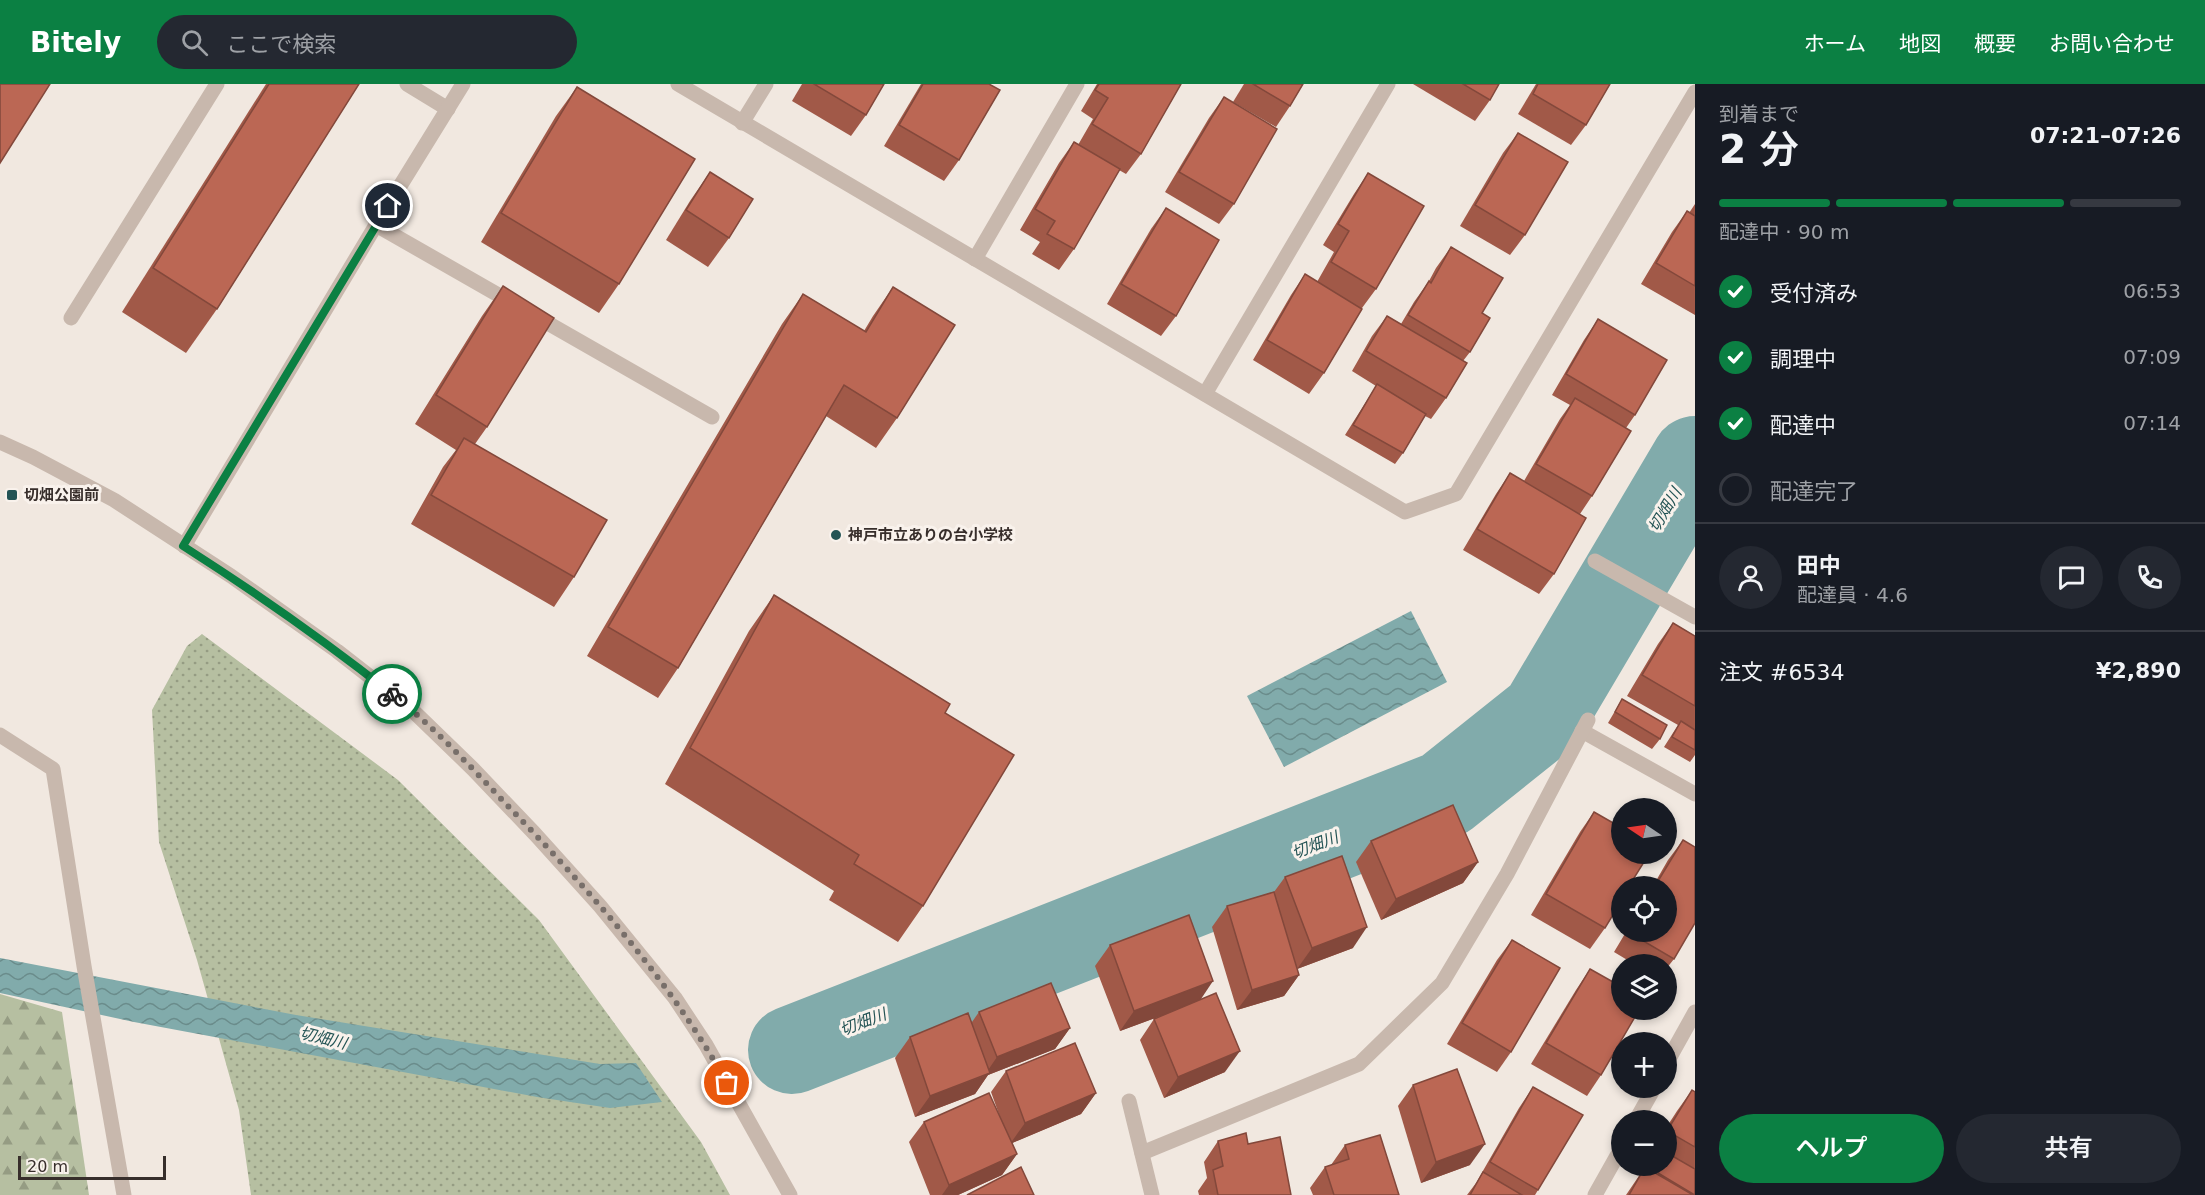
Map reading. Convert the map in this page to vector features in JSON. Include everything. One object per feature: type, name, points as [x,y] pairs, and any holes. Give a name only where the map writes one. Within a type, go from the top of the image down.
[{"type":"street","points":[[71,318],[217,84]]},
{"type":"street","points":[[407,84],[448,108]]},
{"type":"street","points":[[183,546],[463,84]]},
{"type":"street","points":[[678,84],[1405,512],[1456,494],[1695,92]]},
{"type":"street","points":[[742,123],[766,84]]},
{"type":"street","points":[[975,260],[1077,84]]},
{"type":"street","points":[[1204,394],[1388,84]]},
{"type":"street","points":[[376,225],[712,417]]},
{"type":"street","points":[[0,442],[114,500],[259,595],[410,708],[535,834],[600,906],[675,998],[706,1045],[790,1195]]},
{"type":"street","points":[[1602,564],[1695,617]]},
{"type":"street","points":[[1142,1153],[1359,1064],[1442,983],[1507,874],[1585,725],[1695,795]]},
{"type":"street","points":[[0,735],[53,769],[84,966],[124,1195]]},
{"type":"street","points":[[1677,1044],[1695,1012]]},
{"type":"street","points":[[1129,1101],[1152,1195]]},
{"type":"street","points":[[1595,1195],[1611,1167]]},
{"type":"green space","points":[[202,634],[398,780],[539,920],[701,1142],[730,1195],[251,1195],[239,1110],[197,960],[159,842],[152,710],[187,646]]},
{"type":"green space","points":[[0,994],[62,1012],[89,1195],[0,1195]]},
{"type":"water","points":[[1411,611],[1447,682],[1284,767],[1247,696]]},
{"type":"water","points":[[0,958],[296,1015],[600,1064],[636,1063],[662,1102],[610,1108],[537,1097],[134,1022],[0,993]]},
{"type":"building","points":[[0,84],[50,84],[0,163]]},
{"type":"building","points":[[269,84],[359,84],[217,309],[153,268]]},
{"type":"building","points":[[814,84],[884,84],[866,115]]},
{"type":"building","points":[[923,84],[989,84],[1000,90],[959,160],[899,125]]},
{"type":"building","points":[[1099,84],[1181,84],[1141,154],[1092,124],[1108,98],[1095,90]]},
{"type":"building","points":[[1253,84],[1303,84],[1290,106]]},
{"type":"building","points":[[1463,84],[1499,84],[1490,100]]},
{"type":"building","points":[[1538,84],[1610,84],[1586,125],[1533,94]]},
{"type":"building","points":[[577,87],[695,159],[619,284],[501,213]]},
{"type":"building","points":[[1224,97],[1277,129],[1234,204],[1179,172]]},
{"type":"building","points":[[1518,133],[1568,162],[1525,235],[1475,205]]},
{"type":"building","points":[[1074,142],[1120,169],[1074,249],[1047,234],[1055,221],[1035,209]]},
{"type":"building","points":[[710,172],[753,199],[729,238],[686,210]]},
{"type":"building","points":[[1368,173],[1424,206],[1376,289],[1331,262],[1349,231],[1338,224]]},
{"type":"building","points":[[1166,208],[1219,240],[1176,316],[1121,284]]},
{"type":"building","points":[[1687,211],[1695,216],[1695,286],[1656,263]]},
{"type":"building","points":[[1451,247],[1503,278],[1482,313],[1490,318],[1470,352],[1408,315],[1429,281],[1431,283]]},
{"type":"building","points":[[1305,274],[1362,309],[1324,373],[1267,340]]},
{"type":"building","points":[[503,286],[554,318],[487,427],[436,395]]},
{"type":"building","points":[[893,287],[955,325],[897,418],[844,385],[678,668],[608,627],[803,294],[866,332]]},
{"type":"building","points":[[1387,316],[1467,363],[1446,398],[1366,351]]},
{"type":"building","points":[[1598,319],[1667,360],[1635,415],[1566,374]]},
{"type":"building","points":[[1377,384],[1426,414],[1403,453],[1353,425]]},
{"type":"building","points":[[1575,398],[1631,431],[1592,496],[1536,464]]},
{"type":"building","points":[[464,438],[607,520],[574,577],[431,495]]},
{"type":"building","points":[[1510,473],[1586,518],[1554,574],[1477,529]]},
{"type":"building","points":[[774,595],[950,704],[945,713],[1014,755],[923,906],[854,864],[859,855],[690,748]]},
{"type":"building","points":[[1673,623],[1695,636],[1695,706],[1642,675]]},
{"type":"building","points":[[1622,699],[1667,725],[1660,739],[1615,712]]},
{"type":"building","points":[[1681,721],[1695,730],[1695,750],[1672,737]]},
{"type":"building","points":[[1453,805],[1478,862],[1396,899],[1371,841]]},
{"type":"building","points":[[1594,812],[1611,822],[1611,864],[1643,864],[1635,876],[1611,876],[1611,918],[1605,928],[1546,894]]},
{"type":"building","points":[[1683,840],[1695,847],[1695,923],[1677,954],[1665,954],[1645,942],[1677,942],[1677,876],[1661,876],[1668,864],[1677,864],[1677,850]]},
{"type":"building","points":[[1342,856],[1367,927],[1312,948],[1285,877]]},
{"type":"building","points":[[1274,892],[1299,975],[1252,990],[1227,906]]},
{"type":"building","points":[[1189,915],[1213,981],[1134,1011],[1110,945]]},
{"type":"building","points":[[1512,940],[1560,968],[1511,1052],[1462,1023]]},
{"type":"building","points":[[1590,969],[1611,981],[1611,1020],[1633,1020],[1626,1032],[1611,1032],[1611,1058],[1601,1075],[1546,1043]]},
{"type":"building","points":[[1051,983],[1070,1028],[997,1057],[979,1012]]},
{"type":"building","points":[[1216,993],[1240,1051],[1178,1077],[1154,1019]]},
{"type":"building","points":[[968,1013],[990,1073],[930,1096],[910,1037]]},
{"type":"building","points":[[1075,1043],[1096,1093],[1025,1123],[1006,1071]]},
{"type":"building","points":[[1457,1069],[1485,1144],[1436,1162],[1413,1085]]},
{"type":"building","points":[[1533,1087],[1583,1115],[1538,1190],[1490,1162]]},
{"type":"building","points":[[1692,1090],[1695,1092],[1695,1147],[1677,1137],[1677,1115]]},
{"type":"building","points":[[989,1093],[1017,1154],[949,1185],[924,1122]]},
{"type":"building","points":[[1246,1133],[1248,1144],[1280,1137],[1291,1195],[1218,1195],[1213,1170],[1223,1166],[1218,1141]]},
{"type":"building","points":[[1380,1135],[1399,1195],[1334,1195],[1325,1167],[1349,1159],[1345,1145]]},
{"type":"building","points":[[1677,1159],[1695,1169],[1695,1195],[1663,1176],[1677,1176]]},
{"type":"building","points":[[1021,1167],[1034,1195],[967,1195]]},
{"type":"building","points":[[1483,1172],[1522,1195],[1470,1195]]},
{"type":"building","points":[[1640,1176],[1660,1176],[1693,1195],[1629,1195]]},
{"type":"waterway","name":"切畑川","points":[[792,1050],[1445,794],[1544,715],[1695,460]]},
{"type":"way so far","points":[[392,694],[410,708],[473,769],[600,906],[675,998],[706,1045],[727,1083]]},
{"type":"place","name":"切畑公園前","points":[[12,495]]},
{"type":"place","name":"神戸市立ありの台小学校","points":[[836,535]]},
{"type":"route","points":[[388,206],[183,546],[259,595],[392,694]]}]
